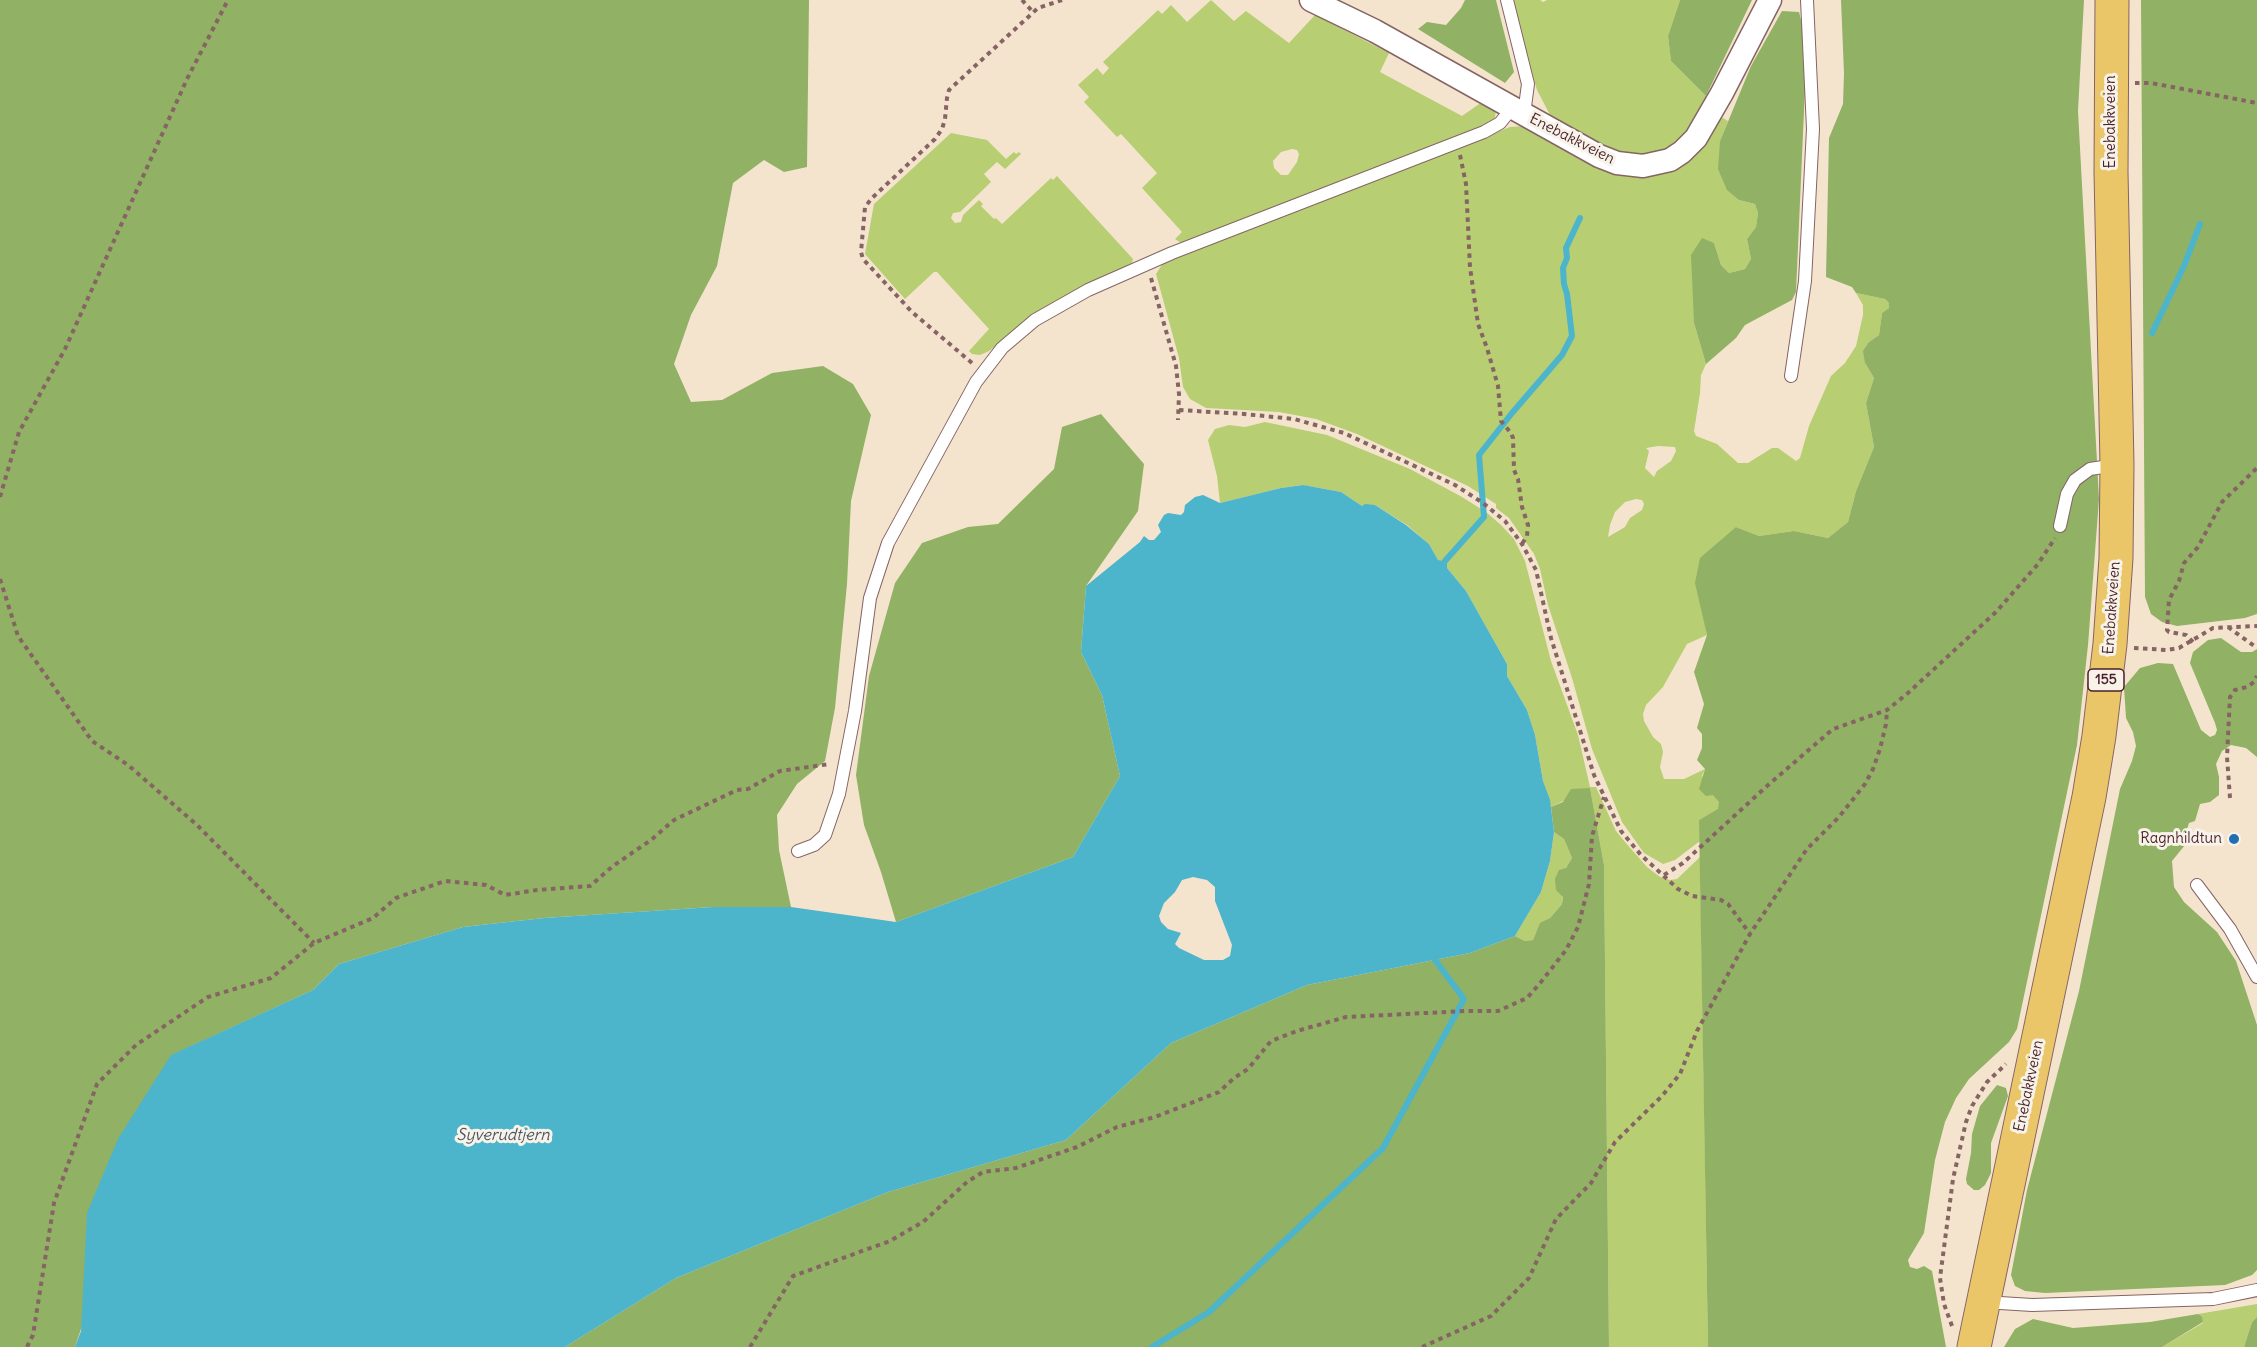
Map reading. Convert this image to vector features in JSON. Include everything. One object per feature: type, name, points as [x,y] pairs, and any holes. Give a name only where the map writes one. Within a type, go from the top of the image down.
[{"type":"main road","name":"Enebakkveien","points":[[1975,1343],[2089,797],[2110,644],[2116,558],[2117,465],[2110,82],[2112,0]]},
{"type":"street","name":"Enebakkveien","points":[[1311,0],[1375,31],[1583,148],[1617,163],[1643,166],[1670,160],[1689,145],[1701,129],[1770,0]]},
{"type":"lane","points":[[798,851],[814,845],[825,835],[838,794],[870,598],[882,560],[904,510],[984,371],[1006,344],[1035,320],[1088,290],[1146,263],[1493,128],[1518,111],[1528,84],[1507,0]]},
{"type":"lane","points":[[1791,376],[1806,272],[1813,129],[1808,0]]},
{"type":"lane","points":[[2060,526],[2067,494],[2076,480],[2090,469],[2117,465]]},
{"type":"lane","points":[[2197,885],[2230,929],[2257,978]]},
{"type":"lane","points":[[1983,1302],[2032,1305],[2194,1300],[2233,1296],[2257,1290]]},
{"type":"path","points":[[0,497],[19,432],[65,349],[187,79],[228,0]]},
{"type":"path","points":[[1022,0],[1033,12]]},
{"type":"path","points":[[984,371],[912,312],[862,259],[865,207],[935,139],[942,129],[950,90],[1033,12],[1042,6],[1062,0]]},
{"type":"path","points":[[2110,82],[2151,83],[2257,103]]},
{"type":"path","points":[[1456,143],[1466,184],[1470,267],[1478,324],[1498,387],[1501,421],[1512,434],[1512,464],[1528,525],[1527,536],[1522,544]]},
{"type":"path","points":[[1146,263],[1171,342],[1176,366],[1178,420]]},
{"type":"path","points":[[1179,410],[1294,419],[1344,433],[1419,467],[1470,494],[1505,521],[1522,544],[1536,570],[1544,611],[1560,668],[1594,775],[1621,831],[1630,845],[1678,889],[1692,896],[1721,900],[1728,904],[1750,934]]},
{"type":"path","points":[[2193,642],[2186,635],[2167,630],[2169,600],[2179,581],[2184,562],[2198,547],[2222,502],[2257,468]]},
{"type":"path","points":[[1664,875],[1683,863],[1833,729],[1887,710],[1908,693],[1996,612],[2038,564],[2056,537],[2060,526]]},
{"type":"path","points":[[0,579],[18,636],[92,741],[128,765],[197,825],[314,943]]},
{"type":"path","points":[[2110,644],[2167,650],[2193,642],[2213,628],[2257,626]]},
{"type":"path","points":[[2228,627],[2257,648]]},
{"type":"path","points":[[2230,798],[2227,757],[2230,697],[2235,690],[2254,682],[2257,676]]},
{"type":"path","points":[[1422,1347],[1491,1316],[1529,1278],[1556,1219],[1591,1183],[1615,1142],[1662,1096],[1680,1074],[1697,1031],[1750,934],[1807,849],[1839,818],[1873,769],[1886,724],[1887,710]]},
{"type":"path","points":[[27,1347],[33,1335],[54,1203],[97,1084],[136,1045],[208,997],[271,978],[314,943],[373,918],[396,898],[446,881],[486,885],[506,895],[590,886],[674,820],[737,790],[748,789],[780,771],[845,761]]},
{"type":"path","points":[[750,1347],[793,1276],[890,1241],[923,1222],[967,1182],[983,1172],[1016,1168],[1077,1147],[1117,1127],[1155,1117],[1219,1092],[1248,1069],[1271,1041],[1296,1031],[1346,1017],[1498,1011],[1527,998],[1566,950],[1578,927],[1589,884],[1592,836],[1604,797]]},
{"type":"path","points":[[1975,1343],[1957,1332],[1952,1326],[1941,1292],[1942,1257],[1953,1179],[1966,1122],[1981,1091],[1995,1073],[2009,1062],[2021,1057],[2035,1057]]},
{"type":"green space","points":[[0,0],[809,0],[807,167],[784,172],[764,160],[733,183],[717,266],[691,315],[674,364],[691,402],[722,400],[772,373],[823,366],[853,384],[871,415],[851,501],[847,584],[835,708],[825,761],[797,784],[777,815],[779,850],[791,907],[713,907],[544,918],[463,927],[339,964],[313,990],[172,1055],[75,1347],[0,1347]]},
{"type":"green space","points":[[1211,0],[1234,21],[1246,11],[1289,43],[1315,15],[1389,53],[1380,72],[1462,116],[1482,102],[1496,109],[1495,118],[1489,125],[1181,243],[1175,239],[1182,232],[1142,188],[1157,173],[1121,134],[1117,137],[1084,102],[1089,97],[1078,85],[1097,68],[1103,75],[1109,68],[1103,62],[1158,10],[1162,14],[1171,5],[1187,22]],"holes":[[[1297,150],[1299,154],[1297,162],[1288,175],[1281,175],[1274,168],[1273,161],[1281,152]]]},
{"type":"green space","points":[[1465,0],[1496,0],[1514,72],[1505,83],[1418,29],[1427,22],[1446,25]]},
{"type":"green space","points":[[1511,0],[1540,0],[1543,2],[1547,0],[1680,0],[1668,36],[1671,61],[1710,100],[1677,145],[1651,157],[1619,155],[1554,119],[1549,113],[1537,90]]},
{"type":"green space","points":[[1680,0],[1752,0],[1706,96],[1671,61],[1668,36]]},
{"type":"green space","points":[[1841,0],[2084,0],[2078,111],[2099,499],[2088,645],[2077,745],[2017,1029],[2009,1042],[1969,1079],[1956,1098],[1945,1122],[1935,1160],[1924,1233],[1908,1260],[1910,1267],[1917,1269],[1924,1266],[1932,1271],[1946,1347],[1708,1347],[1699,820],[1718,809],[1719,802],[1713,795],[1706,796],[1699,789],[1705,769],[1697,760],[1702,748],[1702,734],[1697,728],[1704,704],[1694,672],[1707,635],[1695,583],[1700,558],[1736,527],[1759,536],[1794,531],[1828,538],[1848,522],[1856,491],[1874,447],[1866,403],[1874,378],[1865,363],[1863,351],[1869,342],[1879,335],[1882,313],[1889,308],[1889,303],[1885,299],[1856,293],[1852,287],[1826,277],[1829,138],[1843,104]]},
{"type":"green space","points":[[2141,0],[2257,0],[2257,614],[2245,618],[2177,626],[2162,622],[2151,614],[2145,597]]},
{"type":"green space","points":[[1782,11],[1799,12],[1807,43],[1796,292],[1792,300],[1745,325],[1736,338],[1706,364],[1694,323],[1691,255],[1702,238],[1714,243],[1721,265],[1729,273],[1745,269],[1751,259],[1747,239],[1756,227],[1758,213],[1755,204],[1739,200],[1727,190],[1718,169],[1720,141],[1751,66]]},
{"type":"green space","points":[[1718,115],[1728,121],[1720,141],[1739,200],[1755,204],[1758,213],[1756,227],[1747,239],[1751,259],[1745,269],[1729,273],[1721,265],[1714,243],[1694,323],[1706,364],[1701,375],[1694,431],[1696,436],[1717,444],[1738,463],[1748,463],[1772,448],[1778,448],[1796,461],[1800,458],[1809,426],[1831,376],[1845,363],[1856,346],[1863,305],[1856,293],[1885,299],[1889,303],[1889,308],[1882,313],[1879,335],[1869,342],[1865,363],[1874,378],[1866,403],[1874,447],[1856,491],[1848,522],[1828,538],[1794,531],[1759,536],[1736,527],[1704,618],[1707,635],[1687,644],[1663,687],[1646,705],[1643,714],[1644,721],[1653,737],[1661,744],[1663,752],[1660,767],[1664,779],[1684,779],[1705,769],[1702,776],[1719,802],[1719,809],[1699,820],[1700,841],[1675,860],[1663,864],[1644,853],[1622,822],[1592,749],[1548,605],[1540,569],[1534,554],[1509,518],[1496,508],[1496,504],[1468,486],[1357,434],[1316,419],[1279,412],[1206,408],[1190,399],[1183,387],[1179,358],[1156,274],[1163,263],[1510,127],[1524,126],[1633,175]],"holes":[[[1675,447],[1676,451],[1671,461],[1657,471],[1654,477],[1645,468],[1649,451],[1646,448]],[[1642,500],[1644,504],[1642,510],[1630,518],[1625,527],[1608,537],[1615,512],[1625,502]]]},
{"type":"green space","points":[[951,133],[987,140],[1006,159],[1014,152],[1021,154],[1005,169],[997,162],[984,174],[991,182],[960,212],[953,213],[951,218],[955,223],[961,222],[963,215],[979,200],[983,204],[981,206],[1002,224],[1051,178],[1053,180],[1057,176],[1133,259],[1132,263],[1045,308],[989,351],[980,355],[969,351],[989,329],[937,272],[934,272],[905,299],[865,254],[874,204]]},
{"type":"green space","points":[[1101,414],[1144,464],[1138,511],[1086,586],[1081,652],[1102,695],[1120,776],[1073,857],[896,922],[864,825],[856,775],[869,676],[895,583],[922,543],[968,527],[998,524],[1054,469],[1062,427]]},
{"type":"green space","points":[[1265,422],[1327,435],[1410,469],[1462,497],[1486,512],[1501,525],[1514,539],[1525,561],[1551,661],[1578,735],[1590,787],[1596,787],[1616,831],[1647,867],[1660,877],[1670,880],[1677,879],[1700,857],[1708,1347],[1609,1347],[1604,865],[1590,788],[1551,807],[1543,781],[1535,735],[1527,710],[1507,676],[1507,664],[1466,591],[1447,565],[1438,560],[1429,544],[1407,525],[1375,505],[1362,506],[1341,492],[1302,485],[1220,503],[1217,476],[1208,440],[1215,429],[1229,425],[1245,427]]},
{"type":"green space","points":[[2221,638],[2241,652],[2252,652],[2257,649],[2257,757],[2246,748],[2231,745],[2222,751],[2216,764],[2219,795],[2210,802],[2200,804],[2195,821],[2189,823],[2185,845],[2172,861],[2174,887],[2184,902],[2217,932],[2236,961],[2257,1025],[2257,1270],[2252,1275],[2225,1285],[2045,1293],[2025,1291],[2015,1286],[2011,1275],[2027,1190],[2079,991],[2120,789],[2136,746],[2133,732],[2126,718],[2124,687],[2140,668],[2158,663],[2173,664],[2201,730],[2210,737],[2215,735],[2217,730],[2215,723],[2190,663],[2193,652],[2208,640]]},
{"type":"green space","points":[[1590,788],[1604,865],[1609,1347],[565,1347],[676,1278],[888,1192],[1066,1140],[1171,1043],[1307,985],[1470,953],[1515,936],[1525,941],[1533,940],[1540,923],[1550,918],[1562,904],[1563,897],[1556,890],[1555,879],[1559,870],[1566,868],[1572,858],[1564,839],[1554,832],[1551,807],[1563,802],[1571,789]]},
{"type":"green space","points":[[1554,832],[1564,839],[1572,858],[1566,868],[1562,904],[1550,918],[1540,924],[1533,940],[1525,941],[1515,936],[1541,892],[1550,861]]},
{"type":"green space","points":[[1997,1085],[2006,1088],[2008,1096],[1991,1143],[1991,1173],[1985,1185],[1979,1190],[1974,1190],[1967,1184],[1966,1179],[1972,1134],[1980,1106]]},
{"type":"green space","points":[[2257,1304],[2257,1317],[2252,1322],[2244,1347],[2162,1347],[2203,1323],[2198,1314]]},
{"type":"green space","points":[[2198,1314],[2202,1317],[2203,1322],[2162,1347],[2004,1347],[2015,1329],[2033,1319],[2073,1328],[2150,1322]]},
{"type":"green space","points":[[2257,1317],[2257,1347],[2244,1347],[2252,1322]]},
{"type":"water","name":"Syverudtjern","points":[[1303,485],[1341,492],[1362,506],[1375,505],[1406,525],[1429,544],[1438,560],[1447,562],[1447,568],[1466,591],[1507,664],[1507,676],[1527,710],[1535,735],[1543,781],[1550,800],[1554,832],[1550,861],[1541,892],[1515,936],[1470,953],[1307,985],[1171,1043],[1066,1140],[888,1192],[676,1278],[565,1347],[75,1347],[81,1331],[87,1213],[118,1139],[171,1055],[313,990],[339,964],[463,927],[544,918],[713,907],[791,907],[896,922],[1073,857],[1120,776],[1102,695],[1081,652],[1086,586],[1140,542],[1144,536],[1149,540],[1154,540],[1161,532],[1158,525],[1164,515],[1168,513],[1181,515],[1185,505],[1195,497],[1203,495],[1220,503]],"holes":[[[1193,877],[1207,880],[1215,887],[1215,901],[1232,945],[1230,956],[1223,960],[1204,960],[1179,948],[1175,944],[1181,933],[1168,929],[1159,916],[1164,903],[1175,892],[1182,880]]]},
{"type":"waterway","points":[[1445,561],[1484,517],[1479,455],[1562,355],[1572,336],[1563,268],[1567,258],[1566,248],[1580,218]]},
{"type":"waterway","points":[[2152,333],[2184,266],[2200,224]]},
{"type":"waterway","points":[[1152,1347],[1209,1312],[1383,1148],[1464,999],[1435,960]]},
{"type":"place","name":"Ragnhildtun","points":[[2234,839]]}]
